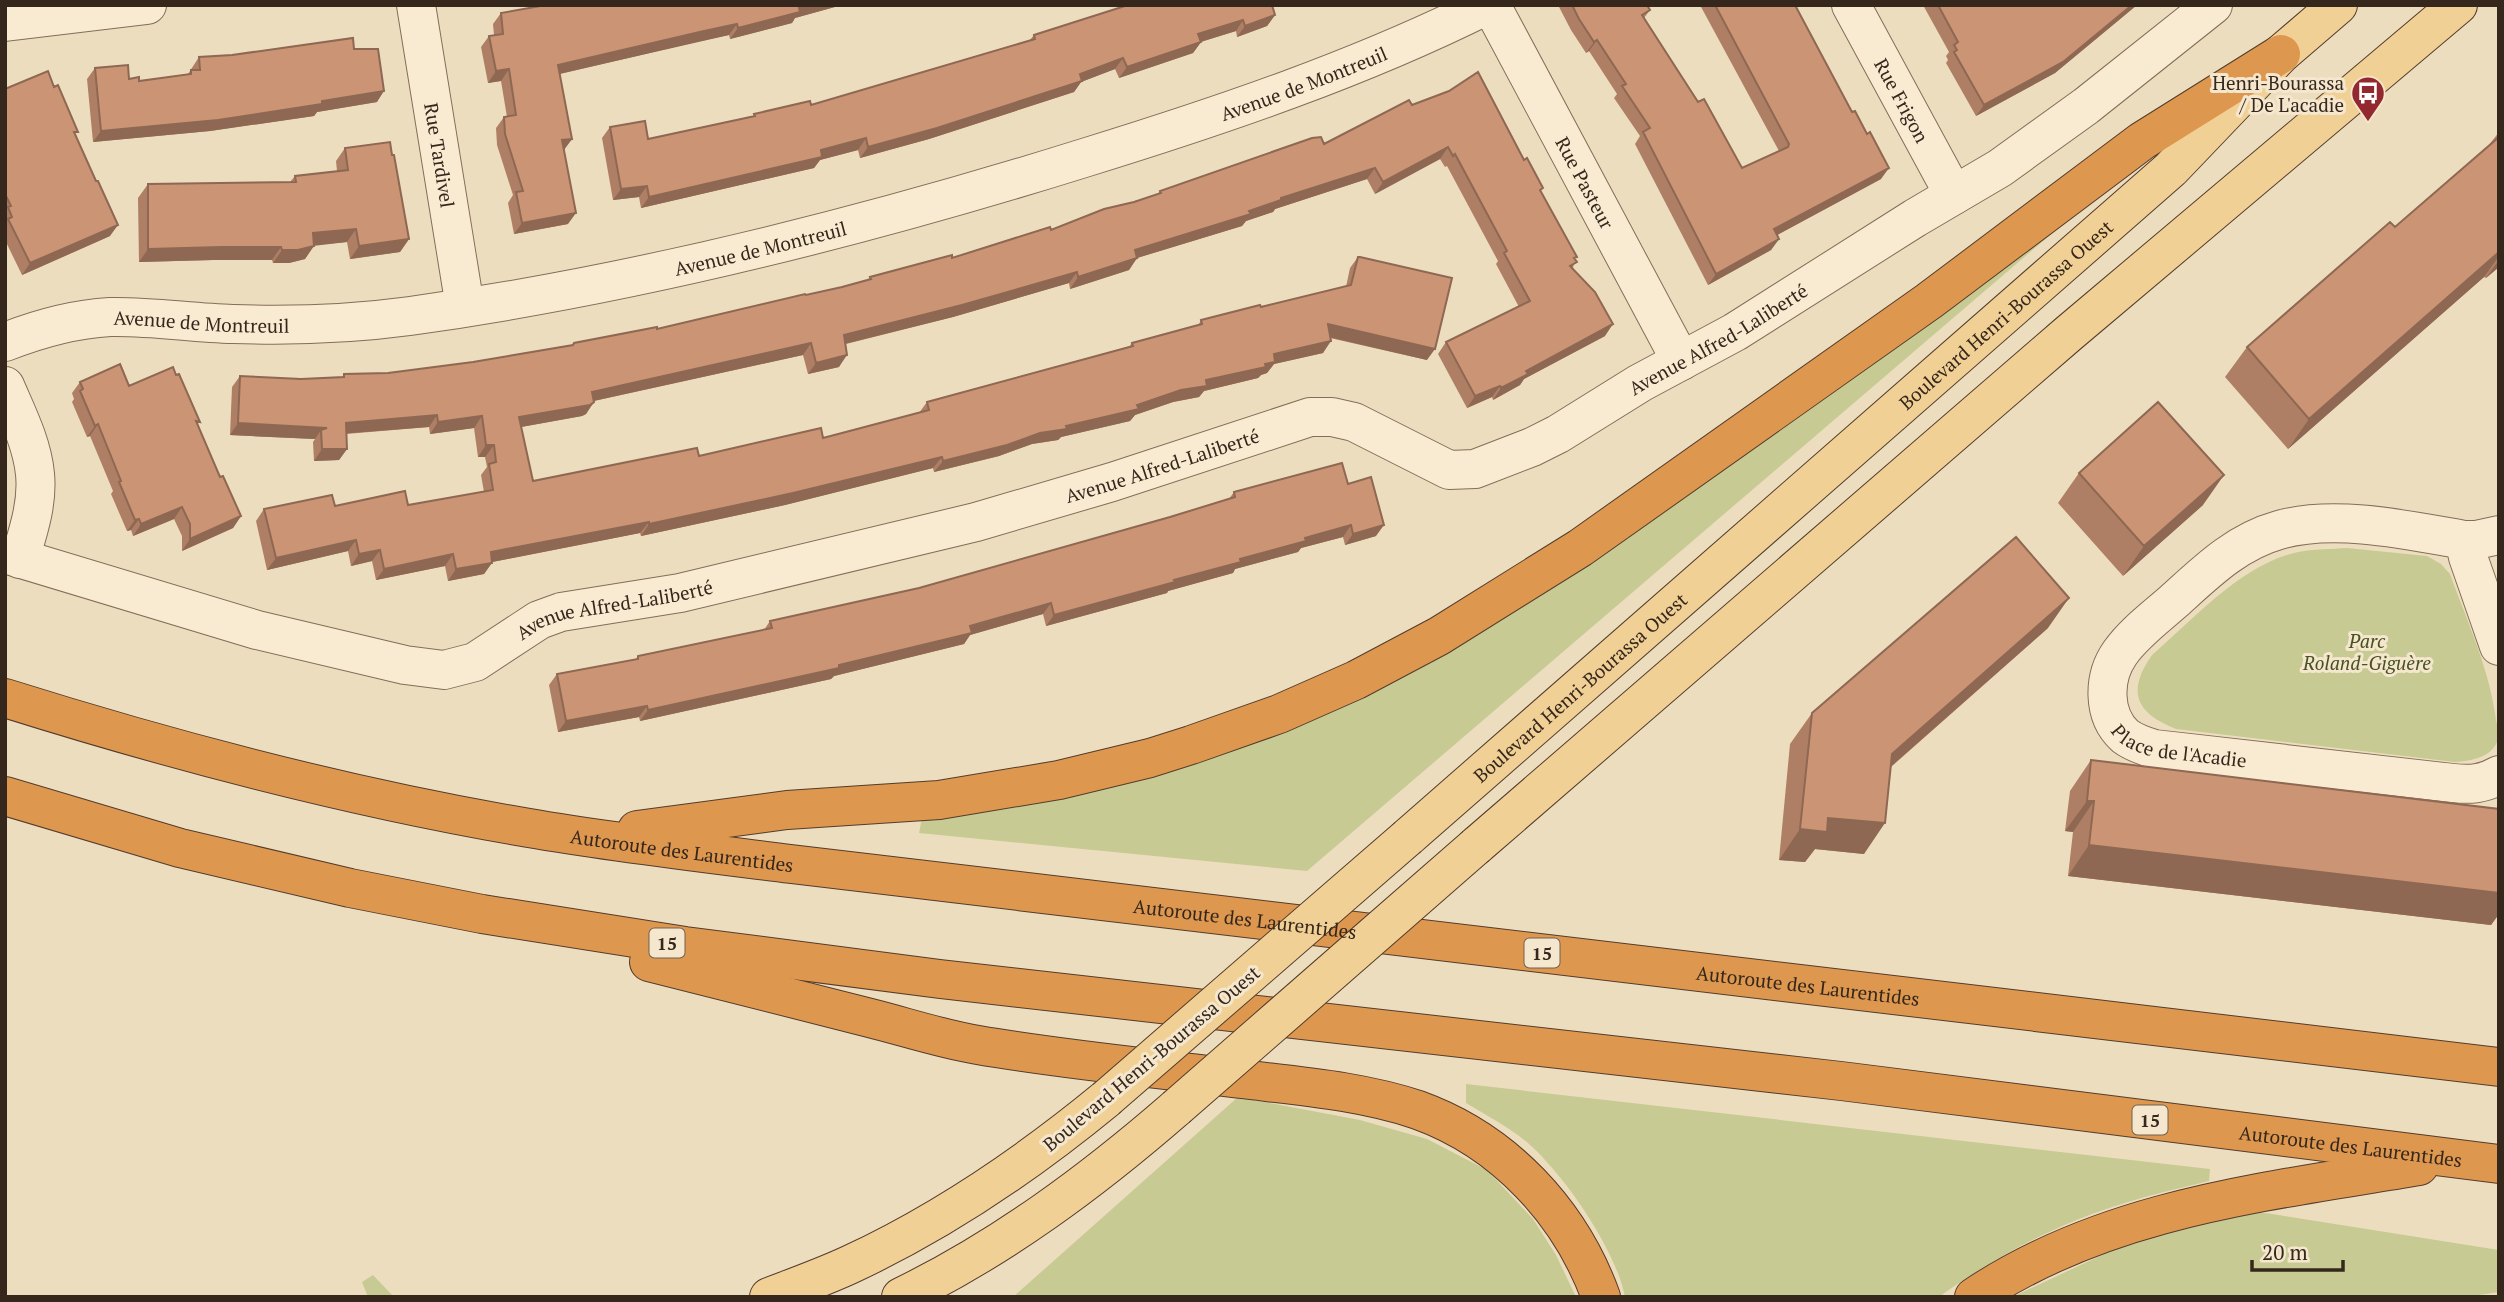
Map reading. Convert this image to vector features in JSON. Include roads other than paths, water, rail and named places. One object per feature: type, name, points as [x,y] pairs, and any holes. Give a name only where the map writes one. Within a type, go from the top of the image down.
[{"type":"highway","points":[[586,837],[788,810],[939,800],[1059,780],[1191,745],[1279,714],[1356,680],[1439,636],[1580,548],[1929,302],[2142,141],[2281,54]]},
{"type":"highway","name":"Autoroute des Laurentides","points":[[5,698],[199,755],[291,778],[442,812],[586,837],[791,864],[2499,1067]]},
{"type":"highway","name":"Autoroute des Laurentides","points":[[5,796],[180,848],[396,898],[531,923],[685,946],[940,979],[1841,1081],[2499,1164]]},
{"type":"highway","points":[[396,898],[976,1045],[1328,1090],[1417,1110],[1474,1138],[1526,1178],[1549,1202],[1568,1230],[1584,1256],[1601,1297]]},
{"type":"highway","points":[[1974,1297],[2027,1265],[2062,1248],[2156,1215],[2236,1196],[2459,1159]]},
{"type":"main road","name":"Boulevard Henri-Bourassa Ouest","points":[[769,1297],[848,1266],[969,1200],[1051,1144],[1106,1099],[2171,169],[2281,54],[2338,5]]},
{"type":"main road","points":[[901,1297],[958,1267],[1027,1224],[1129,1149],[2078,326],[2458,5]]},
{"type":"street","points":[[5,22],[147,5]]},
{"type":"street","name":"Rue Tardivel","points":[[416,5],[465,307]]},
{"type":"street","name":"Avenue de Montreuil","points":[[5,342],[66,323],[99,318],[238,324],[323,324],[408,316],[598,284],[717,260],[980,190],[1171,130],[1296,86],[1489,5]]},
{"type":"street","name":"Rue Pasteur","points":[[1489,5],[1681,361]]},
{"type":"street","name":"Rue Frigon","points":[[1851,5],[1954,195]]},
{"type":"street","name":"Avenue Alfred-Laliberté","points":[[12,557],[257,630],[405,665],[434,670],[455,669],[475,662],[539,620],[561,612],[680,593],[976,522],[1112,482],[1310,418],[1343,418],[1440,467],[1457,471],[1475,470],[1558,434],[1735,332],[2000,167],[2086,106],[2213,5]]},
{"type":"street","points":[[5,386],[24,430],[35,472],[33,509],[12,557]]},
{"type":"street","name":"Place de l'Acadie","points":[[2482,538],[2368,526],[2320,524],[2287,528],[2247,542],[2217,563],[2127,645],[2111,670],[2107,696],[2116,726],[2127,738],[2154,749],[2471,785],[2499,775]]},
{"type":"street","name":"Place de l'Acadie","points":[[2482,538],[2468,557],[2499,646]]},
{"type":"place","name":"Henri-Bourassa / De L'acadie","points":[[2368,123]]},
{"type":"park label","name":"Parc Roland-Giguère","points":[[2367,651]]}]
